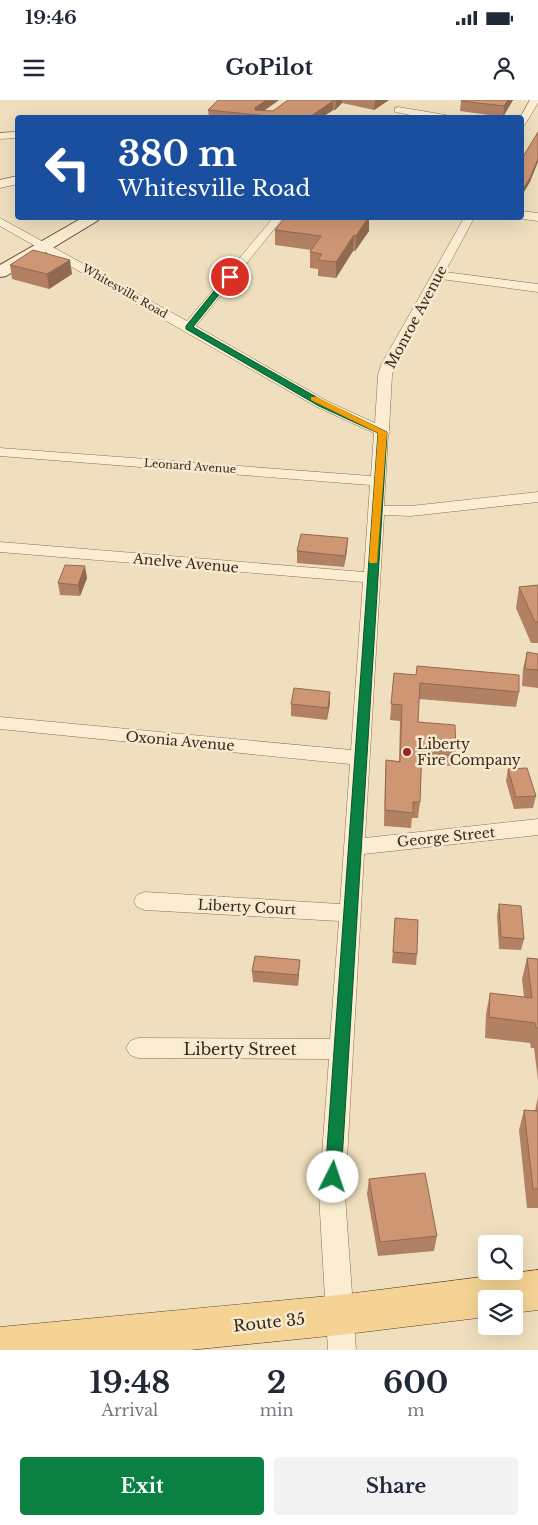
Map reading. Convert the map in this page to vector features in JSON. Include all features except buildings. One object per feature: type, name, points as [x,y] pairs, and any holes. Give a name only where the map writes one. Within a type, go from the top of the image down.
[{"type":"main road","points":[[0,272],[89,220]]},
{"type":"main road","name":"Route 35","points":[[24,1348],[341,1332],[538,1290]]},
{"type":"street","points":[[412,100],[395,112],[420,115]]},
{"type":"street","points":[[524,119],[535,100]]},
{"type":"street","points":[[0,136],[15,135]]},
{"type":"street","points":[[0,184],[15,181]]},
{"type":"street","points":[[524,215],[538,217]]},
{"type":"street","points":[[189,327],[276,220]]},
{"type":"street","name":"Monroe Avenue","points":[[341,1332],[332,1195],[383,432],[385,374],[388,365],[468,220]]},
{"type":"street","name":"Whitesville Road","points":[[0,221],[322,404],[383,432]]},
{"type":"street","points":[[437,276],[538,288]]},
{"type":"street","name":"Leonard Avenue","points":[[0,452],[379,480]]},
{"type":"street","points":[[377,510],[411,511],[538,497]]},
{"type":"street","name":"Anelve Avenue","points":[[0,547],[372,578]]},
{"type":"street","name":"Oxonia Avenue","points":[[0,723],[361,758]]},
{"type":"street","name":"George Street","points":[[354,847],[538,828]]},
{"type":"street","name":"Liberty Court","points":[[145,901],[350,913]]},
{"type":"street","name":"Liberty Street","points":[[138,1048],[341,1049]]},
{"type":"slow traffic","points":[[314,399],[383,432],[374,561]]},
{"type":"place","name":"Liberty Fire Company","points":[[407,752]]},
{"type":"route","points":[[230,277],[189,327],[277,376],[322,404],[383,432],[333,1177]]}]
